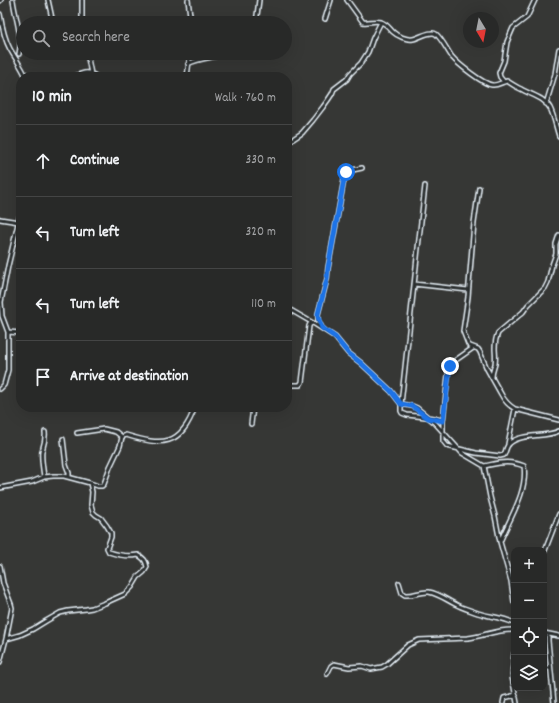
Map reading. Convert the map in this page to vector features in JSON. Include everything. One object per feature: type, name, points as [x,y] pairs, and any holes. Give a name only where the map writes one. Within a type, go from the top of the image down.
[{"type":"street","points":[[13,0],[16,18]]},
{"type":"street","points":[[48,0],[51,16]]},
{"type":"street","points":[[82,0],[82,16]]},
{"type":"street","points":[[188,0],[190,16]]},
{"type":"street","points":[[257,16],[259,0]]},
{"type":"street","points":[[325,19],[331,0]]},
{"type":"street","points":[[347,0],[362,21],[381,22],[386,24],[393,33],[409,39],[420,37],[432,32],[435,33],[452,57],[470,73],[487,84],[497,85],[507,81],[521,90],[531,94],[546,104],[550,109],[559,136]]},
{"type":"street","points":[[504,82],[499,73],[504,61],[507,42],[513,28],[527,18],[534,0]]},
{"type":"street","points":[[0,14],[1,28],[16,59]]},
{"type":"street","points":[[292,140],[302,133],[328,100],[334,89],[347,79],[364,59],[381,22]]},
{"type":"street","points":[[546,104],[554,80],[559,49]]},
{"type":"street","points":[[17,60],[23,72]]},
{"type":"street","points":[[88,60],[91,72]]},
{"type":"street","points":[[187,72],[189,60]]},
{"type":"street","points":[[188,64],[196,60]]},
{"type":"street","points":[[322,328],[318,314],[327,279],[345,174],[348,171],[362,168]]},
{"type":"street","points":[[426,186],[401,411],[404,414],[443,421]]},
{"type":"street","points":[[479,188],[474,223],[466,316],[463,331],[468,344],[473,348],[478,349],[480,352],[504,399],[510,406],[514,409],[559,420]]},
{"type":"street","points":[[0,218],[16,221]]},
{"type":"street","points":[[0,389],[4,384],[8,370],[8,332],[2,322],[1,302],[16,234]]},
{"type":"street","points":[[556,254],[556,244],[559,235]]},
{"type":"street","points":[[492,377],[492,371],[495,366],[496,358],[494,348],[498,333],[523,312],[545,288],[556,254],[559,250]]},
{"type":"street","points":[[414,284],[468,290]]},
{"type":"street","points":[[292,311],[335,337],[348,353],[391,391],[401,404],[412,406],[435,423],[462,453],[484,466],[500,462],[508,462],[524,466],[525,470],[520,496],[500,542]]},
{"type":"street","points":[[292,385],[301,384],[302,382],[309,326],[313,323]]},
{"type":"street","points":[[8,332],[16,333]]},
{"type":"street","points":[[473,348],[453,362],[450,366],[443,421],[444,432],[442,439],[445,445],[476,453],[500,456],[504,455],[508,445],[514,409]]},
{"type":"street","points":[[122,437],[126,435],[156,442],[173,439],[183,431],[193,412]]},
{"type":"street","points":[[251,424],[252,412]]},
{"type":"street","points":[[77,433],[104,429],[116,432],[122,437]]},
{"type":"street","points":[[508,445],[529,436],[551,434],[559,431]]},
{"type":"street","points":[[44,477],[42,450],[46,437],[45,432]]},
{"type":"street","points":[[0,488],[32,482],[44,477],[53,476],[69,477],[100,487],[104,484],[120,446],[122,437]]},
{"type":"street","points":[[63,439],[69,477]]},
{"type":"street","points":[[484,466],[500,542],[511,583]]},
{"type":"street","points":[[6,639],[20,635],[60,613],[86,610],[125,594],[147,567],[146,562],[138,555],[121,555],[109,552],[107,548],[111,533],[101,518],[93,512],[91,505],[92,492],[90,483]]},
{"type":"street","points":[[546,547],[559,514]]},
{"type":"street","points":[[0,566],[2,583],[12,608],[0,662]]},
{"type":"street","points":[[399,583],[402,593],[405,595],[424,592],[431,593],[479,614],[502,618],[511,622]]},
{"type":"street","points":[[326,674],[329,668],[334,664],[349,668],[362,666],[371,669],[382,667],[408,645],[419,640],[468,638],[502,630],[511,630]]},
{"type":"street","points":[[554,703],[548,634],[559,636]]},
{"type":"street","points":[[515,691],[517,703]]},
{"type":"street","points":[[504,703],[504,698],[516,695]]},
{"type":"route","points":[[346,172],[327,279],[318,314],[322,328],[335,337],[348,353],[391,391],[401,404],[416,408],[428,418],[436,418],[443,421],[450,366]]}]
